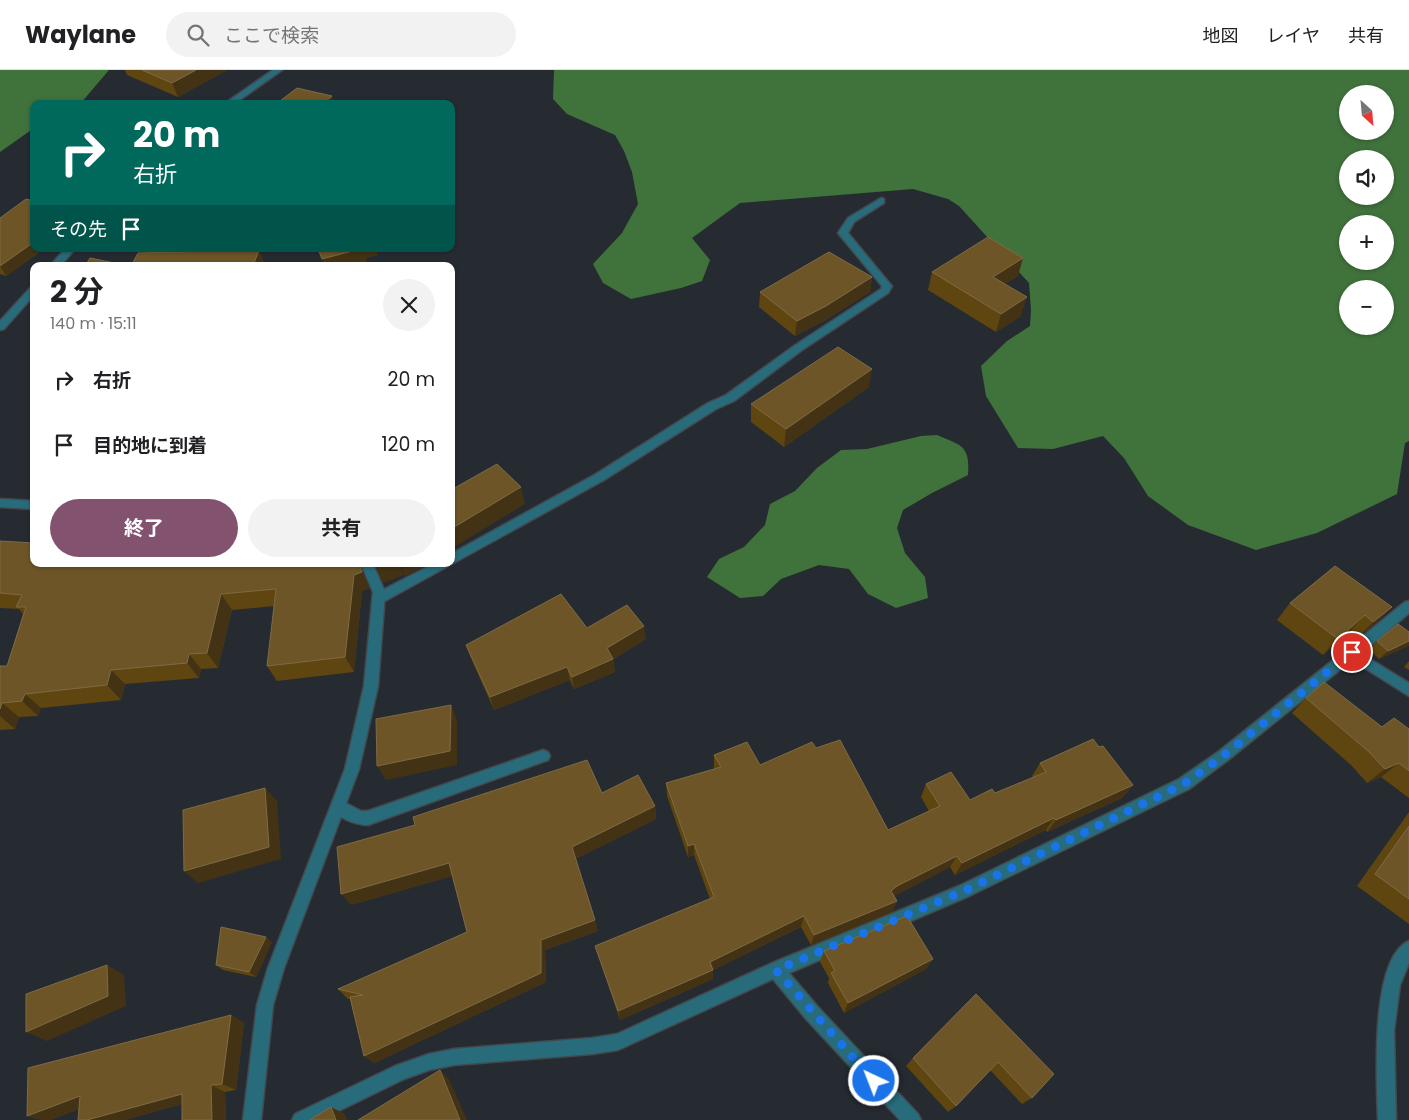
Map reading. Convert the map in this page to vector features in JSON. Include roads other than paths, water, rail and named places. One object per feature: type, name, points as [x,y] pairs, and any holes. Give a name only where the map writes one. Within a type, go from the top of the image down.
[{"type":"street","points":[[234,100],[278,70]]},
{"type":"street","points":[[455,558],[600,477],[712,406],[730,398],[798,348],[884,291],[887,286],[843,233],[851,220],[881,201]]},
{"type":"street","points":[[59,262],[67,252]]},
{"type":"street","points":[[0,327],[30,293]]},
{"type":"street","points":[[0,503],[30,504]]},
{"type":"street","points":[[252,1120],[265,1005],[276,968],[352,768],[371,686],[379,598],[374,576],[369,567]]},
{"type":"street","points":[[379,598],[438,567]]},
{"type":"street","points":[[301,1120],[401,1072],[429,1062],[454,1057],[592,1046],[618,1042],[776,970],[964,891],[1184,784],[1223,756],[1409,606]]},
{"type":"street","points":[[1352,652],[1409,690]]},
{"type":"street","points":[[338,806],[359,818],[368,818],[543,756]]},
{"type":"street","points":[[1387,1120],[1386,1022],[1394,978],[1401,958],[1409,949]]},
{"type":"street","points":[[776,970],[824,1026],[912,1120]]}]
